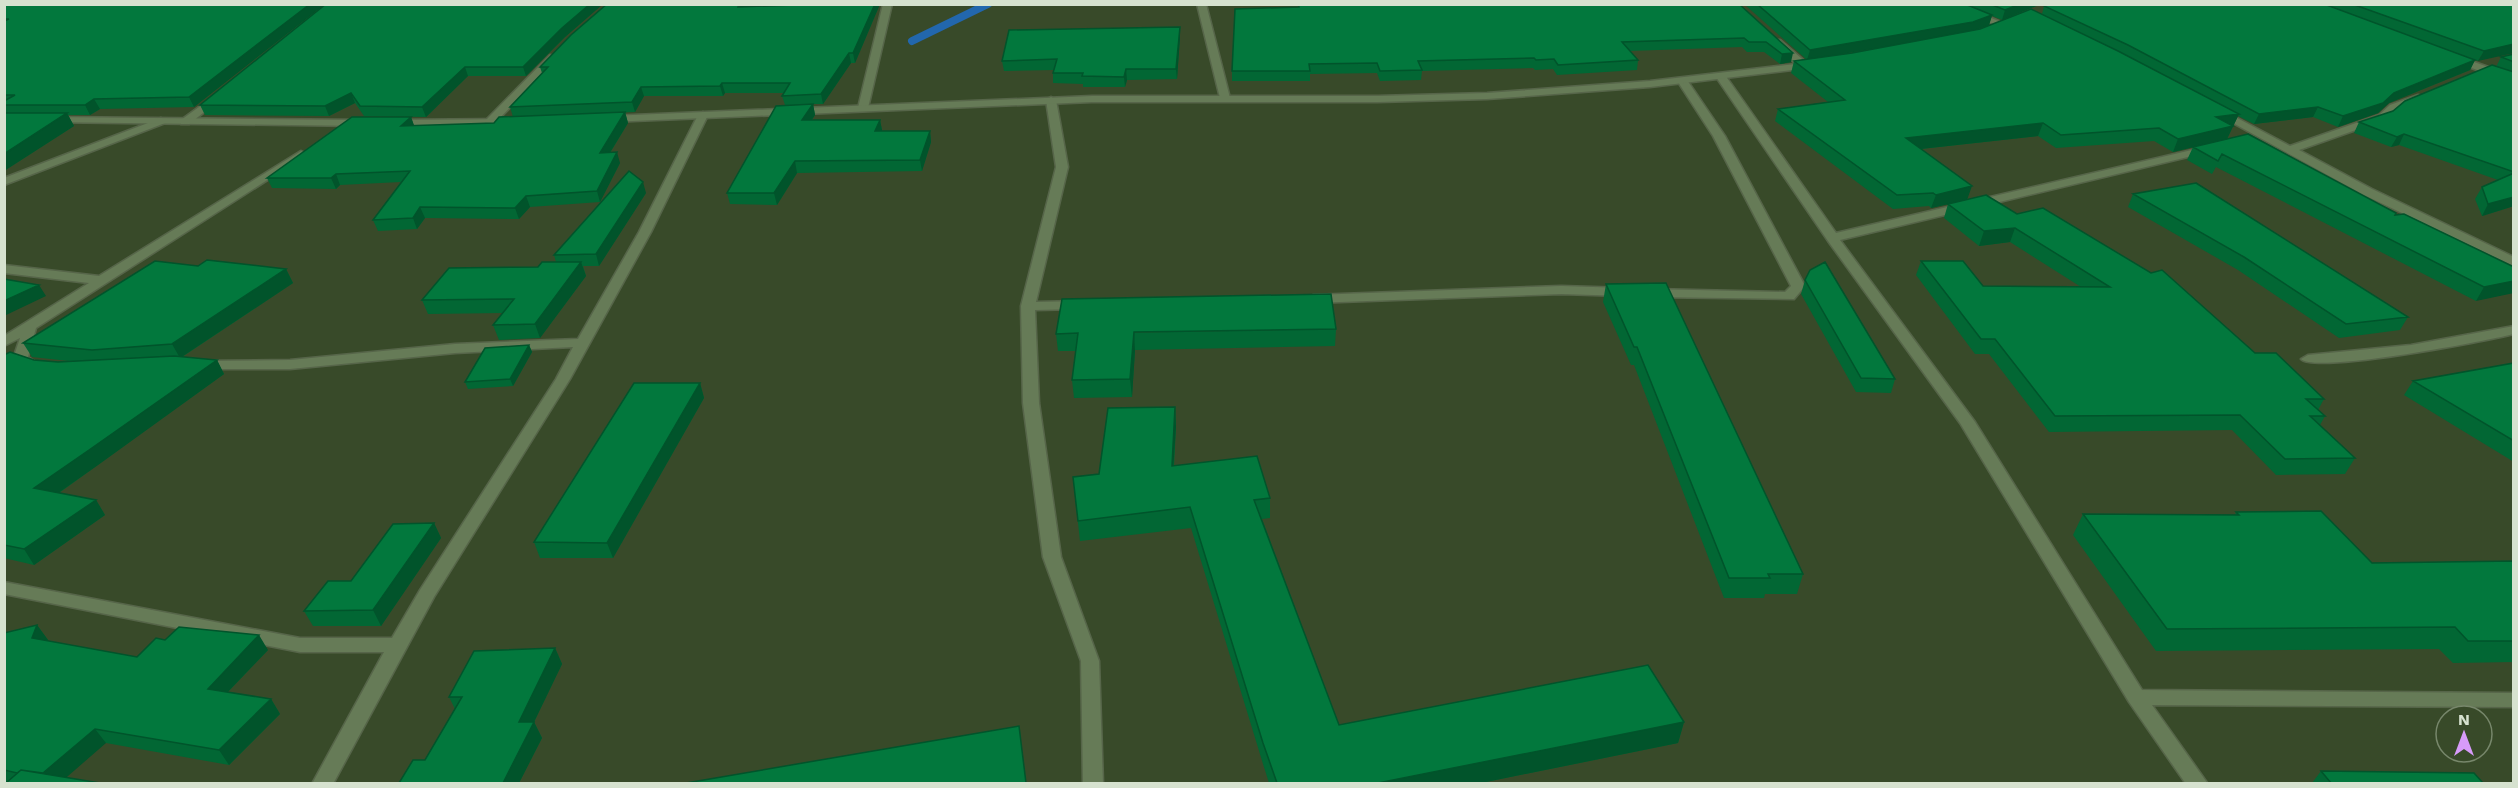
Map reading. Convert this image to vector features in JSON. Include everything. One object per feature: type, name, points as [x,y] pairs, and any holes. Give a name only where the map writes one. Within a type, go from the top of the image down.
[{"type":"street","points":[[863,108],[888,4]]},
{"type":"street","points":[[1201,4],[1225,98]]},
{"type":"street","points":[[1948,4],[2008,24],[1983,32]]},
{"type":"street","points":[[1770,37],[1804,66]]},
{"type":"street","points":[[489,123],[561,49]]},
{"type":"street","points":[[2445,55],[2514,80]]},
{"type":"street","points":[[2465,79],[2480,68],[2495,62]]},
{"type":"street","points":[[596,119],[1051,100],[1379,99],[1495,96],[1683,82],[1826,63]]},
{"type":"street","points":[[1721,77],[1832,238],[1966,422],[2136,697],[2198,783]]},
{"type":"street","points":[[1303,299],[1561,290],[1789,296],[1798,286],[1719,136],[1683,82]]},
{"type":"street","points":[[185,122],[224,91]]},
{"type":"street","points":[[2289,150],[2383,117],[2394,107],[2424,96]]},
{"type":"street","points":[[1051,100],[1062,167],[1028,306],[1031,403],[1052,557],[1090,661],[1094,783]]},
{"type":"street","points":[[2212,109],[2368,192],[2514,262]]},
{"type":"street","points":[[322,783],[426,594],[582,343],[645,232],[703,115]]},
{"type":"street","points":[[38,120],[525,122]]},
{"type":"street","points":[[4,182],[161,121]]},
{"type":"street","points":[[331,135],[351,123]]},
{"type":"street","points":[[2240,142],[2264,136]]},
{"type":"street","points":[[1832,238],[2217,147]]},
{"type":"street","points":[[4,342],[311,148]]},
{"type":"street","points":[[4,269],[100,280]]},
{"type":"street","points":[[1028,306],[1088,305]]},
{"type":"street","points":[[30,327],[20,359],[31,365],[43,366]]},
{"type":"street","points":[[2308,359],[2386,354],[2514,330]]},
{"type":"street","points":[[182,364],[238,368],[304,365],[437,350],[582,343]]},
{"type":"street","points":[[4,588],[300,645],[398,645]]},
{"type":"street","points":[[2136,697],[2514,700]]},
{"type":"building","points":[[4,4],[310,4],[189,97],[94,99],[85,105],[4,105],[4,101],[15,95],[4,95],[4,21],[9,19],[4,19]]},
{"type":"building","points":[[326,4],[590,4],[523,67],[465,67],[422,107],[360,106],[351,93],[325,106],[200,105]]},
{"type":"building","points":[[607,4],[739,4],[738,7],[875,4],[853,53],[849,53],[821,94],[782,96],[790,83],[722,83],[720,86],[641,87],[632,102],[510,107],[548,67],[540,67],[571,35]]},
{"type":"building","points":[[1298,4],[1739,4],[1793,53],[1782,54],[1766,42],[1749,42],[1744,38],[1622,42],[1638,60],[1558,65],[1554,59],[1536,60],[1534,58],[1418,61],[1422,70],[1380,71],[1377,63],[1309,64],[1310,71],[1232,71],[1235,9],[1299,7]]},
{"type":"building","points":[[1757,4],[1965,4],[1992,15],[1973,22],[1810,50]]},
{"type":"building","points":[[1990,4],[2020,4],[2005,10]]},
{"type":"building","points":[[2047,4],[2324,4],[2475,60],[2394,93],[2383,103],[2343,116],[2318,107],[2259,114],[2128,45],[2044,6]]},
{"type":"building","points":[[2352,4],[2514,4],[2514,44],[2484,51]]},
{"type":"building","points":[[2031,9],[2239,114],[2216,117],[2233,126],[2178,139],[2159,128],[2061,135],[2043,123],[1906,138],[1972,186],[1936,195],[1933,193],[1897,195],[1778,109],[1845,100],[1794,61],[1852,53],[1980,29]]},
{"type":"building","points":[[1180,27],[1176,69],[1126,69],[1124,77],[1082,76],[1083,73],[1053,73],[1057,59],[1002,61],[1009,30]]},
{"type":"building","points":[[2514,54],[2514,62],[2501,57]]},
{"type":"building","points":[[2492,65],[2514,72],[2514,172],[2404,134],[2397,137],[2359,122],[2393,111],[2405,101]]},
{"type":"building","points":[[813,104],[802,120],[880,120],[875,131],[930,131],[920,160],[795,161],[774,193],[727,193],[776,106]]},
{"type":"building","points":[[625,112],[600,153],[617,152],[597,191],[526,196],[515,208],[420,207],[413,218],[373,220],[410,171],[336,174],[331,178],[267,178],[352,117],[411,117],[401,126],[494,123],[499,117]]},
{"type":"building","points":[[4,113],[67,113],[4,154]]},
{"type":"building","points":[[2248,134],[2396,213],[2395,215],[2404,214],[2514,267],[2514,281],[2484,287],[2222,154],[2218,161],[2193,147]]},
{"type":"building","points":[[629,171],[643,182],[596,254],[554,255]]},
{"type":"building","points":[[2514,173],[2514,197],[2488,204],[2482,187]]},
{"type":"building","points":[[2196,183],[2408,317],[2346,324],[2244,257],[2133,194]]},
{"type":"building","points":[[1986,195],[2017,214],[2043,208],[2151,273],[2162,270],[2255,353],[2276,353],[2324,399],[2306,399],[2325,416],[2310,416],[2355,458],[2285,459],[2240,415],[2055,416],[1995,339],[1981,339],[1921,261],[1963,261],[1983,286],[2110,287],[2015,228],[1984,231],[1948,204]]},
{"type":"building","points":[[207,260],[286,269],[172,344],[92,350],[23,343],[155,261],[198,266]]},
{"type":"building","points":[[542,262],[581,262],[535,324],[493,325],[514,299],[422,300],[449,268],[538,267]]},
{"type":"building","points":[[1825,262],[1895,379],[1861,378],[1805,280],[1810,270]]},
{"type":"building","points":[[4,279],[39,285],[4,301]]},
{"type":"building","points":[[1666,283],[1803,574],[1768,574],[1770,578],[1729,578],[1637,347],[1634,347],[1606,284]]},
{"type":"building","points":[[1331,294],[1336,329],[1134,332],[1130,379],[1072,380],[1078,333],[1056,334],[1062,299]]},
{"type":"building","points":[[529,345],[510,379],[465,382],[485,348]]},
{"type":"building","points":[[10,352],[34,360],[58,362],[174,356],[217,360],[34,488],[96,500],[24,549],[4,545],[4,355]]},
{"type":"building","points":[[2514,363],[2514,441],[2413,381]]},
{"type":"building","points":[[634,383],[700,383],[607,543],[534,542]]},
{"type":"building","points":[[1175,407],[1172,466],[1257,456],[1270,498],[1254,500],[1339,725],[1648,665],[1684,722],[1378,783],[1277,783],[1190,507],[1078,521],[1073,477],[1099,474],[1108,408]]},
{"type":"building","points":[[2321,511],[2372,563],[2514,561],[2514,641],[2468,641],[2455,627],[2167,629],[2083,514],[2239,515],[2236,512]]},
{"type":"building","points":[[434,523],[373,610],[304,611],[328,581],[351,581],[393,524]]},
{"type":"building","points":[[37,625],[32,638],[137,657],[156,638],[165,640],[179,627],[259,635],[208,689],[271,699],[219,750],[95,729],[43,773],[21,770],[17,773],[4,770],[4,633]]},
{"type":"building","points":[[555,648],[519,722],[534,722],[503,783],[399,783],[413,760],[425,760],[462,697],[449,697],[474,651]]},
{"type":"building","points":[[1019,726],[1026,783],[686,783]]},
{"type":"building","points":[[21,770],[100,783],[6,783]]},
{"type":"building","points":[[2321,771],[2474,773],[2483,783],[2331,783]]},
{"type":"waterway","points":[[912,41],[988,4]]}]
